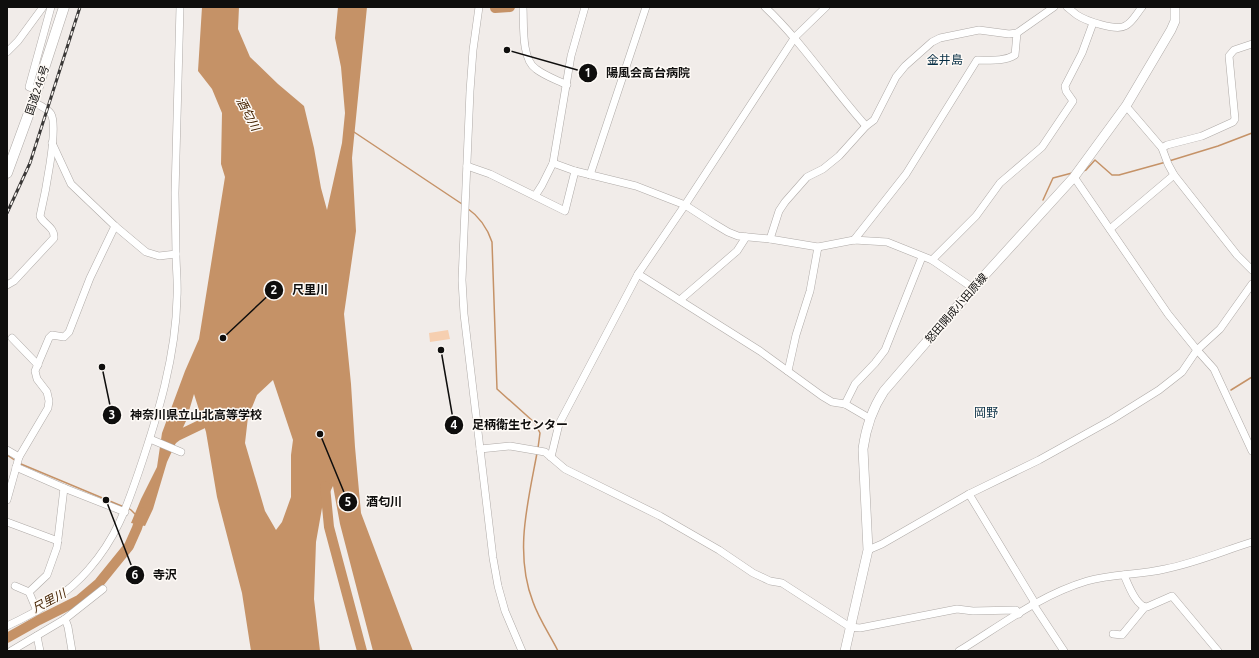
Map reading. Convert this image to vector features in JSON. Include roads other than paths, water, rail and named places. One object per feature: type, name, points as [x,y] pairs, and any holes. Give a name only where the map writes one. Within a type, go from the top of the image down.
[{"type":"highway","name":"国道246号","points":[[7,173],[33,102],[64,7]]},
{"type":"main road","name":"怒田開成小田原線","points":[[845,651],[868,550],[863,449],[869,418],[874,405],[884,391],[973,288],[1082,168],[1126,106],[1171,30],[1175,21],[1175,7]]},
{"type":"street","points":[[7,52],[18,41],[43,7]]},
{"type":"street","points":[[37,90],[29,86],[51,7]]},
{"type":"street","points":[[7,626],[37,611],[68,589],[88,570],[106,547],[126,509],[150,439],[165,382],[173,341],[177,297],[175,193],[180,7]]},
{"type":"street","points":[[479,7],[471,84],[464,222],[462,280],[464,314],[489,527],[498,586],[505,611],[522,651]]},
{"type":"street","points":[[523,7],[528,61],[536,69],[567,85]]},
{"type":"street","points":[[535,196],[553,163],[572,56],[585,7]]},
{"type":"street","points":[[590,175],[646,7]]},
{"type":"street","points":[[765,7],[795,38],[848,106],[866,126]]},
{"type":"street","points":[[551,457],[559,424],[638,274],[795,38],[826,7]]},
{"type":"street","points":[[770,239],[779,211],[806,177],[823,169],[839,156],[866,126],[874,120],[896,77],[905,66],[932,42],[940,38],[978,30],[1009,34],[1017,33],[1054,7]]},
{"type":"street","points":[[1068,7],[1078,16],[1093,23],[1120,28],[1126,26],[1132,21],[1142,7]]},
{"type":"street","points":[[932,260],[976,216],[1000,183],[1042,147],[1073,101],[1066,91],[1065,86],[1082,53],[1093,23]]},
{"type":"street","points":[[854,240],[906,174],[977,60],[997,61],[1015,55],[1017,33]]},
{"type":"street","points":[[1162,148],[1167,145],[1202,136],[1233,122],[1235,118],[1229,56],[1234,50],[1252,44]]},
{"type":"street","points":[[7,285],[18,276],[54,238],[53,231],[41,219],[40,216],[52,143],[52,116],[47,110],[33,102]]},
{"type":"street","points":[[1126,106],[1162,148],[1174,175],[1238,255],[1252,270]]},
{"type":"street","points":[[52,143],[71,184],[115,226],[146,252],[159,256],[176,254]]},
{"type":"street","points":[[553,163],[575,171],[636,186],[685,205],[728,232],[746,237],[770,239],[818,247],[854,240],[887,242],[932,260],[973,288]]},
{"type":"street","points":[[467,166],[490,174],[565,211],[575,171]]},
{"type":"street","points":[[1110,229],[1174,175]]},
{"type":"street","points":[[1075,176],[1168,314],[1214,369],[1252,451]]},
{"type":"street","points":[[7,500],[19,458],[48,408],[49,401],[47,392],[37,379],[36,371],[38,365],[49,338],[52,335],[64,337],[69,332],[90,278],[115,226]]},
{"type":"street","points":[[680,300],[737,251],[746,237]]},
{"type":"street","points":[[788,371],[796,336],[810,291],[818,247]]},
{"type":"street","points":[[845,404],[855,384],[885,350],[922,257]]},
{"type":"street","points":[[638,274],[760,351],[822,396],[832,402],[845,404],[869,418]]},
{"type":"street","points":[[868,550],[882,544],[969,494],[1039,460],[1111,420],[1159,390],[1182,372],[1197,350],[1220,329],[1252,284]]},
{"type":"street","points":[[12,338],[38,365]]},
{"type":"street","points":[[150,439],[181,452]]},
{"type":"street","points":[[480,449],[510,446],[544,452],[565,469],[660,516],[719,550],[753,573],[770,581],[782,583],[850,628],[860,628],[957,609],[973,611],[1016,610],[1019,614]]},
{"type":"street","points":[[7,450],[19,458]]},
{"type":"street","points":[[16,467],[64,488],[126,509]]},
{"type":"street","points":[[29,592],[47,575],[57,547],[64,488]]},
{"type":"street","points":[[969,494],[1034,604],[1064,651]]},
{"type":"street","points":[[7,522],[58,541]]},
{"type":"street","points":[[959,651],[1034,604],[1054,594],[1088,581],[1166,569],[1252,542]]},
{"type":"street","points":[[1124,575],[1139,604],[1146,607]]},
{"type":"street","points":[[15,586],[29,592],[37,611]]},
{"type":"street","points":[[11,651],[66,619],[104,589]]},
{"type":"street","points":[[1113,634],[1122,635],[1146,607],[1172,596],[1218,651]]},
{"type":"street","points":[[66,619],[72,651]]},
{"type":"street","points":[[37,636],[40,651]]},
{"type":"water","points":[[202,7],[239,7],[238,29],[250,57],[304,106],[327,210],[342,143],[345,113],[341,67],[335,38],[338,7],[367,7],[352,158],[356,231],[344,314],[361,513],[413,651],[373,651],[340,524],[333,486],[322,508],[316,542],[314,599],[320,651],[251,651],[242,593],[217,497],[206,432],[194,394],[186,421],[167,462],[153,509],[145,526],[131,523],[157,467],[162,433],[185,371],[199,339],[225,177],[221,164],[222,113],[212,89],[198,71]],"holes":[[[273,380],[293,440],[291,455],[291,497],[282,522],[276,530],[265,511],[245,443],[248,417],[257,395]]]},
{"type":"waterway","points":[[495,8],[510,7]]},
{"type":"waterway","points":[[354,132],[462,204]]},
{"type":"waterway","points":[[1169,161],[1218,146],[1252,133]]},
{"type":"waterway","points":[[1083,171],[1086,170],[1095,160],[1112,175],[1119,175],[1166,162]]},
{"type":"waterway","points":[[1043,200],[1053,178],[1072,173]]},
{"type":"waterway","points":[[467,208],[476,215],[482,223],[492,242],[497,389],[535,423],[540,433],[538,448]]},
{"type":"waterway","points":[[1231,390],[1252,377]]},
{"type":"waterway","name":"尺里川","points":[[169,442],[177,436],[202,424],[212,414]]},
{"type":"waterway","points":[[537,453],[524,528],[524,565],[527,584],[535,608],[558,651]]},
{"type":"waterway","points":[[7,455],[16,461]]},
{"type":"waterway","points":[[21,464],[124,507]]},
{"type":"waterway","name":"酒匂川","points":[[325,486],[329,527],[362,651]]},
{"type":"waterway","points":[[128,508],[135,514]]},
{"type":"waterway","name":"尺里川","points":[[7,638],[79,600],[99,583],[129,546],[142,512]]},
{"type":"railway","points":[[7,213],[30,163],[80,7]]},
{"type":"place","name":"陽風会高台病院","points":[[507,50]]},
{"type":"place","name":"尺里川","points":[[223,338]]},
{"type":"place","name":"足柄衛生センター","points":[[441,350]]},
{"type":"place","name":"神奈川県立山北高等学校","points":[[102,367]]},
{"type":"place","name":"酒匂川","points":[[320,434]]},
{"type":"place","name":"寺沢","points":[[106,500]]},
{"type":"district","name":"金井島","points":[[945,60]]},
{"type":"district","name":"岡野","points":[[986,413]]}]
